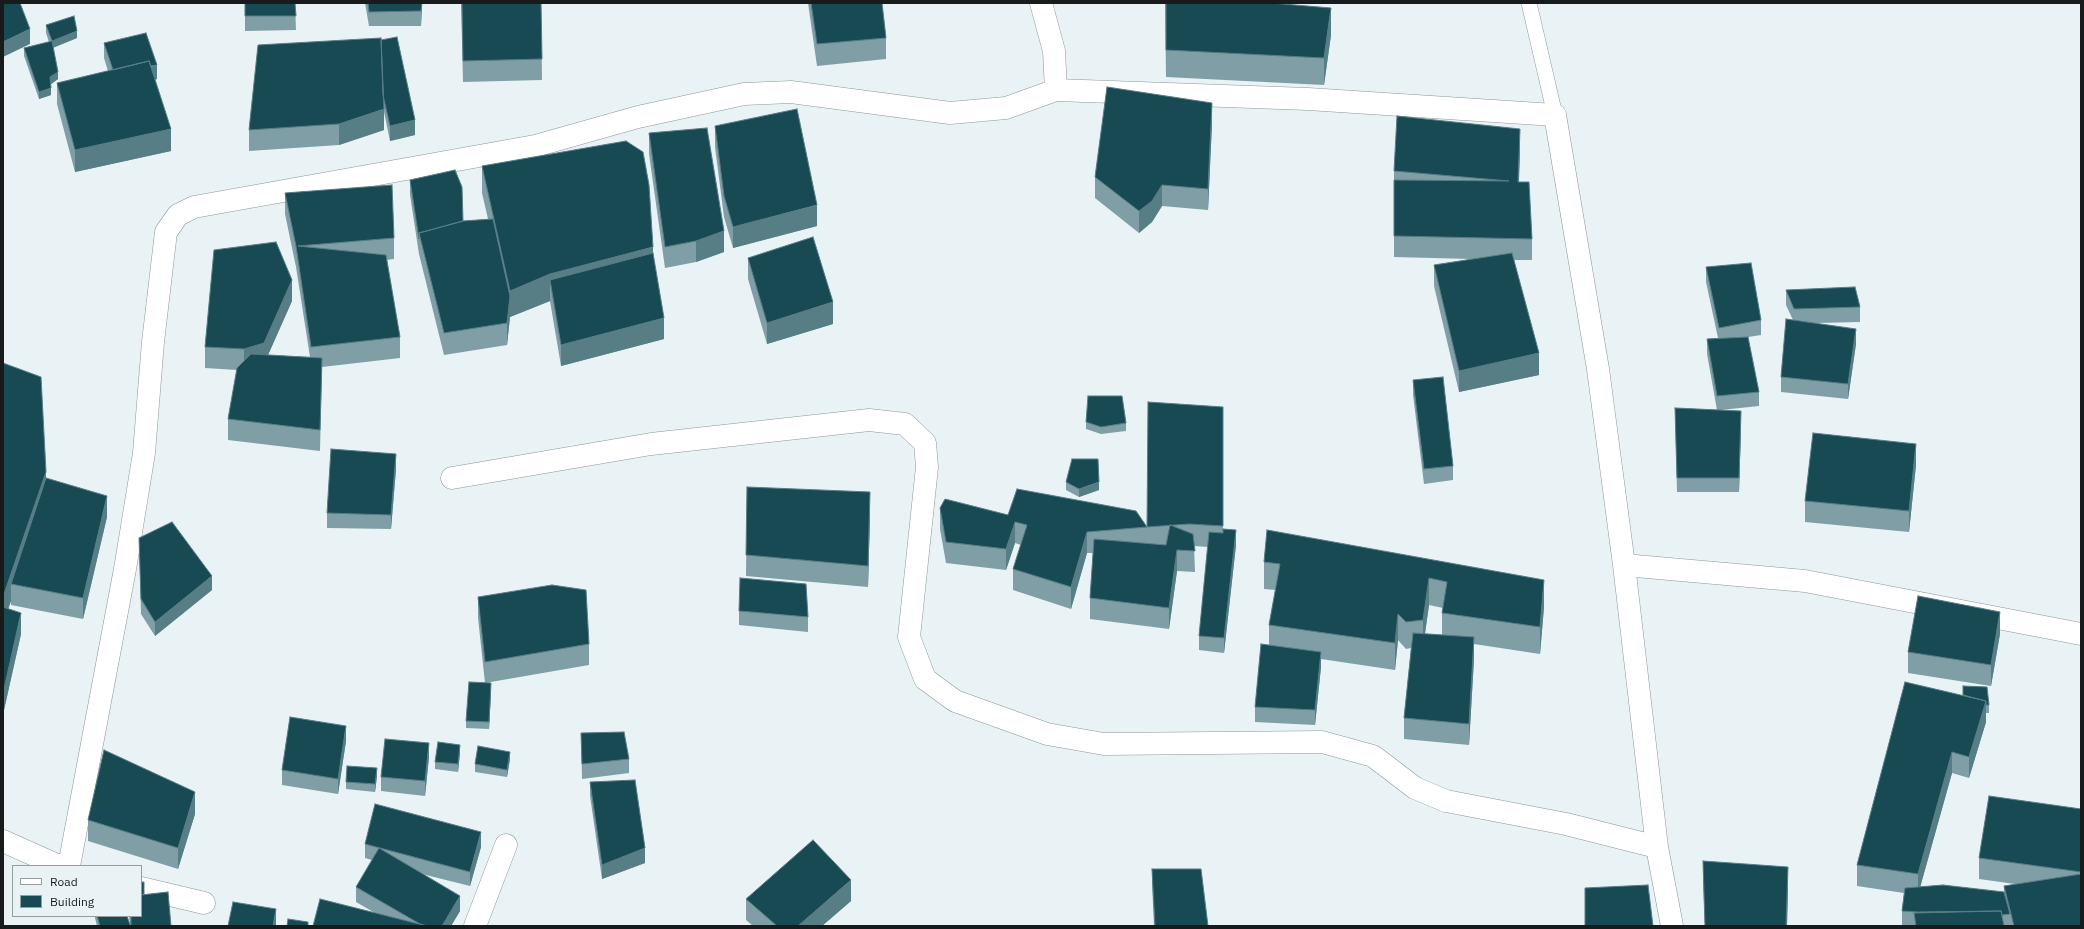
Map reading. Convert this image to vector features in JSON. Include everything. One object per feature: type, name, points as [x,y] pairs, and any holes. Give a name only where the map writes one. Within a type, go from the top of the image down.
[{"type":"street","points":[[1041,3],[1054,51],[1056,90]]},
{"type":"street","points":[[69,865],[124,577],[144,453],[153,342],[166,232],[178,216],[194,207],[534,146],[638,117],[744,94],[791,92],[950,113],[1006,108],[1056,90],[1308,99],[1555,115],[1598,369],[1624,566],[1657,847],[1672,926]]},
{"type":"street","points":[[452,478],[652,444],[869,420],[905,424],[924,443],[927,467],[909,637],[926,679],[955,701],[1047,734],[1104,744],[1322,742],[1373,756],[1415,788],[1446,801],[1566,824],[1657,847]]},
{"type":"street","points":[[1624,566],[1805,581],[2081,634]]},
{"type":"street","points":[[3,841],[57,865]]},
{"type":"street","points":[[475,926],[506,845]]},
{"type":"street","points":[[142,888],[204,903]]},
{"type":"lane","points":[[1529,3],[1555,115]]},
{"type":"building","points":[[3,3],[20,3],[30,29],[3,42]]},
{"type":"building","points":[[245,3],[295,3],[296,16],[245,16]]},
{"type":"building","points":[[368,3],[422,3],[421,11],[369,12]]},
{"type":"building","points":[[462,3],[541,3],[542,59],[463,61]]},
{"type":"building","points":[[811,3],[882,3],[886,38],[817,44]]},
{"type":"building","points":[[1166,3],[1271,3],[1331,8],[1324,58],[1166,50]]},
{"type":"building","points":[[74,16],[77,31],[52,41],[46,25]]},
{"type":"building","points":[[146,33],[157,65],[151,66],[149,61],[113,70],[104,43]]},
{"type":"building","points":[[397,37],[415,120],[390,126],[383,95],[381,40]]},
{"type":"building","points":[[381,38],[384,109],[339,124],[249,130],[258,45]]},
{"type":"building","points":[[52,41],[58,72],[50,77],[51,88],[39,92],[24,48]]},
{"type":"building","points":[[149,61],[171,129],[75,150],[57,83]]},
{"type":"building","points":[[1107,87],[1212,103],[1208,189],[1162,185],[1152,201],[1139,211],[1095,177]]},
{"type":"building","points":[[797,109],[817,205],[733,227],[724,196],[715,126]]},
{"type":"building","points":[[1397,116],[1520,129],[1518,182],[1529,182],[1532,239],[1394,236],[1394,180],[1509,181],[1394,171]]},
{"type":"building","points":[[707,128],[724,231],[696,241],[665,247],[649,133]]},
{"type":"building","points":[[626,141],[643,152],[649,185],[653,247],[550,274],[510,291],[482,166]]},
{"type":"building","points":[[455,170],[462,187],[463,221],[419,233],[419,239],[410,180]]},
{"type":"building","points":[[392,185],[394,238],[298,246],[386,255],[400,337],[311,347],[296,246],[285,193]]},
{"type":"building","points":[[493,219],[510,296],[507,323],[444,333],[419,233],[463,221]]},
{"type":"building","points":[[813,237],[833,302],[767,323],[748,258]]},
{"type":"building","points":[[276,242],[292,280],[264,343],[244,349],[205,347],[214,250]]},
{"type":"building","points":[[653,253],[664,318],[561,345],[550,280]]},
{"type":"building","points":[[1512,253],[1539,353],[1459,371],[1434,265]]},
{"type":"building","points":[[1751,263],[1761,320],[1719,328],[1706,267]]},
{"type":"building","points":[[1855,287],[1860,307],[1794,309],[1786,290]]},
{"type":"building","points":[[1786,319],[1856,329],[1848,384],[1781,377]]},
{"type":"building","points":[[1748,337],[1759,392],[1717,396],[1707,339]]},
{"type":"building","points":[[251,354],[322,358],[320,430],[228,419],[237,368]]},
{"type":"building","points":[[3,363],[41,377],[46,472],[3,597]]},
{"type":"building","points":[[1443,377],[1453,466],[1424,469],[1413,380]]},
{"type":"building","points":[[1088,396],[1122,396],[1126,423],[1101,427],[1086,422]]},
{"type":"building","points":[[1148,402],[1223,407],[1223,526],[1189,524],[1147,527]]},
{"type":"building","points":[[1675,408],[1741,411],[1739,478],[1677,478]]},
{"type":"building","points":[[1813,433],[1916,444],[1909,511],[1805,501]]},
{"type":"building","points":[[331,449],[396,454],[391,515],[327,513]]},
{"type":"building","points":[[1072,459],[1098,459],[1099,482],[1079,489],[1066,482]]},
{"type":"building","points":[[46,478],[107,496],[83,598],[11,584]]},
{"type":"building","points":[[747,487],[870,492],[868,566],[746,555]]},
{"type":"building","points":[[1017,489],[1136,511],[1147,527],[1087,532],[1071,587],[1013,569],[1027,525],[1015,522],[1006,549],[946,542],[940,508],[945,499],[1008,515]]},
{"type":"building","points":[[172,522],[212,576],[155,622],[141,599],[139,538]]},
{"type":"building","points":[[1170,525],[1193,534],[1195,551],[1177,550],[1169,608],[1090,598],[1094,539],[1166,545]]},
{"type":"building","points":[[1223,529],[1236,530],[1224,638],[1199,636],[1209,532],[1223,533]]},
{"type":"building","points":[[1267,530],[1544,580],[1540,627],[1442,613],[1447,582],[1429,578],[1423,620],[1406,622],[1398,614],[1395,643],[1269,625],[1280,564],[1264,562]]},
{"type":"building","points":[[740,578],[806,584],[808,617],[739,611]]},
{"type":"building","points":[[552,585],[586,590],[589,644],[485,662],[478,597]]},
{"type":"building","points":[[1918,596],[2000,612],[1991,665],[1908,652]]},
{"type":"building","points":[[3,607],[21,613],[4,689],[3,688]]},
{"type":"building","points":[[1413,633],[1474,637],[1469,724],[1404,718]]},
{"type":"building","points":[[1261,644],[1321,652],[1315,710],[1255,707]]},
{"type":"building","points":[[469,682],[491,683],[489,722],[466,721]]},
{"type":"building","points":[[1905,682],[1986,701],[1969,757],[1952,752],[1918,874],[1857,865]]},
{"type":"building","points":[[1963,686],[1987,687],[1989,705],[1986,705],[1986,701],[1963,695]]},
{"type":"building","points":[[290,717],[346,726],[338,779],[282,770]]},
{"type":"building","points":[[624,732],[629,759],[582,764],[581,733]]},
{"type":"building","points":[[385,739],[429,743],[425,781],[381,777]]},
{"type":"building","points":[[438,742],[460,745],[458,764],[435,762]]},
{"type":"building","points":[[478,746],[510,752],[507,770],[475,764]]},
{"type":"building","points":[[104,750],[195,792],[178,848],[88,820]]},
{"type":"building","points":[[347,766],[377,768],[375,784],[346,782]]},
{"type":"building","points":[[635,780],[645,848],[602,865],[590,782]]},
{"type":"building","points":[[1989,796],[2081,809],[2081,872],[1979,858]]},
{"type":"building","points":[[375,804],[481,832],[470,872],[365,844]]},
{"type":"building","points":[[813,840],[851,880],[798,926],[777,926],[746,899]]},
{"type":"building","points":[[379,848],[460,896],[442,926],[427,926],[420,924],[356,887]]},
{"type":"building","points":[[1703,861],[1788,867],[1786,926],[1705,926]]},
{"type":"building","points":[[1152,869],[1201,869],[1208,926],[1155,926]]},
{"type":"building","points":[[2081,874],[2081,926],[2014,926],[2004,886]]},
{"type":"building","points":[[142,882],[144,882],[144,894],[142,895]]},
{"type":"building","points":[[1648,885],[1653,926],[1585,926],[1585,888]]},
{"type":"building","points":[[1943,885],[2004,892],[2010,914],[2002,915],[2001,911],[1902,911],[1905,888]]},
{"type":"building","points":[[168,892],[171,926],[131,926],[131,917],[142,917],[142,895]]},
{"type":"building","points":[[320,899],[427,926],[313,926]]},
{"type":"building","points":[[233,902],[276,909],[273,926],[228,926]]},
{"type":"building","points":[[2001,911],[2004,926],[1916,926],[1914,913]]},
{"type":"building","points":[[97,917],[127,917],[130,925],[128,926],[100,926]]},
{"type":"building","points":[[288,919],[308,922],[308,926],[287,926]]}]
